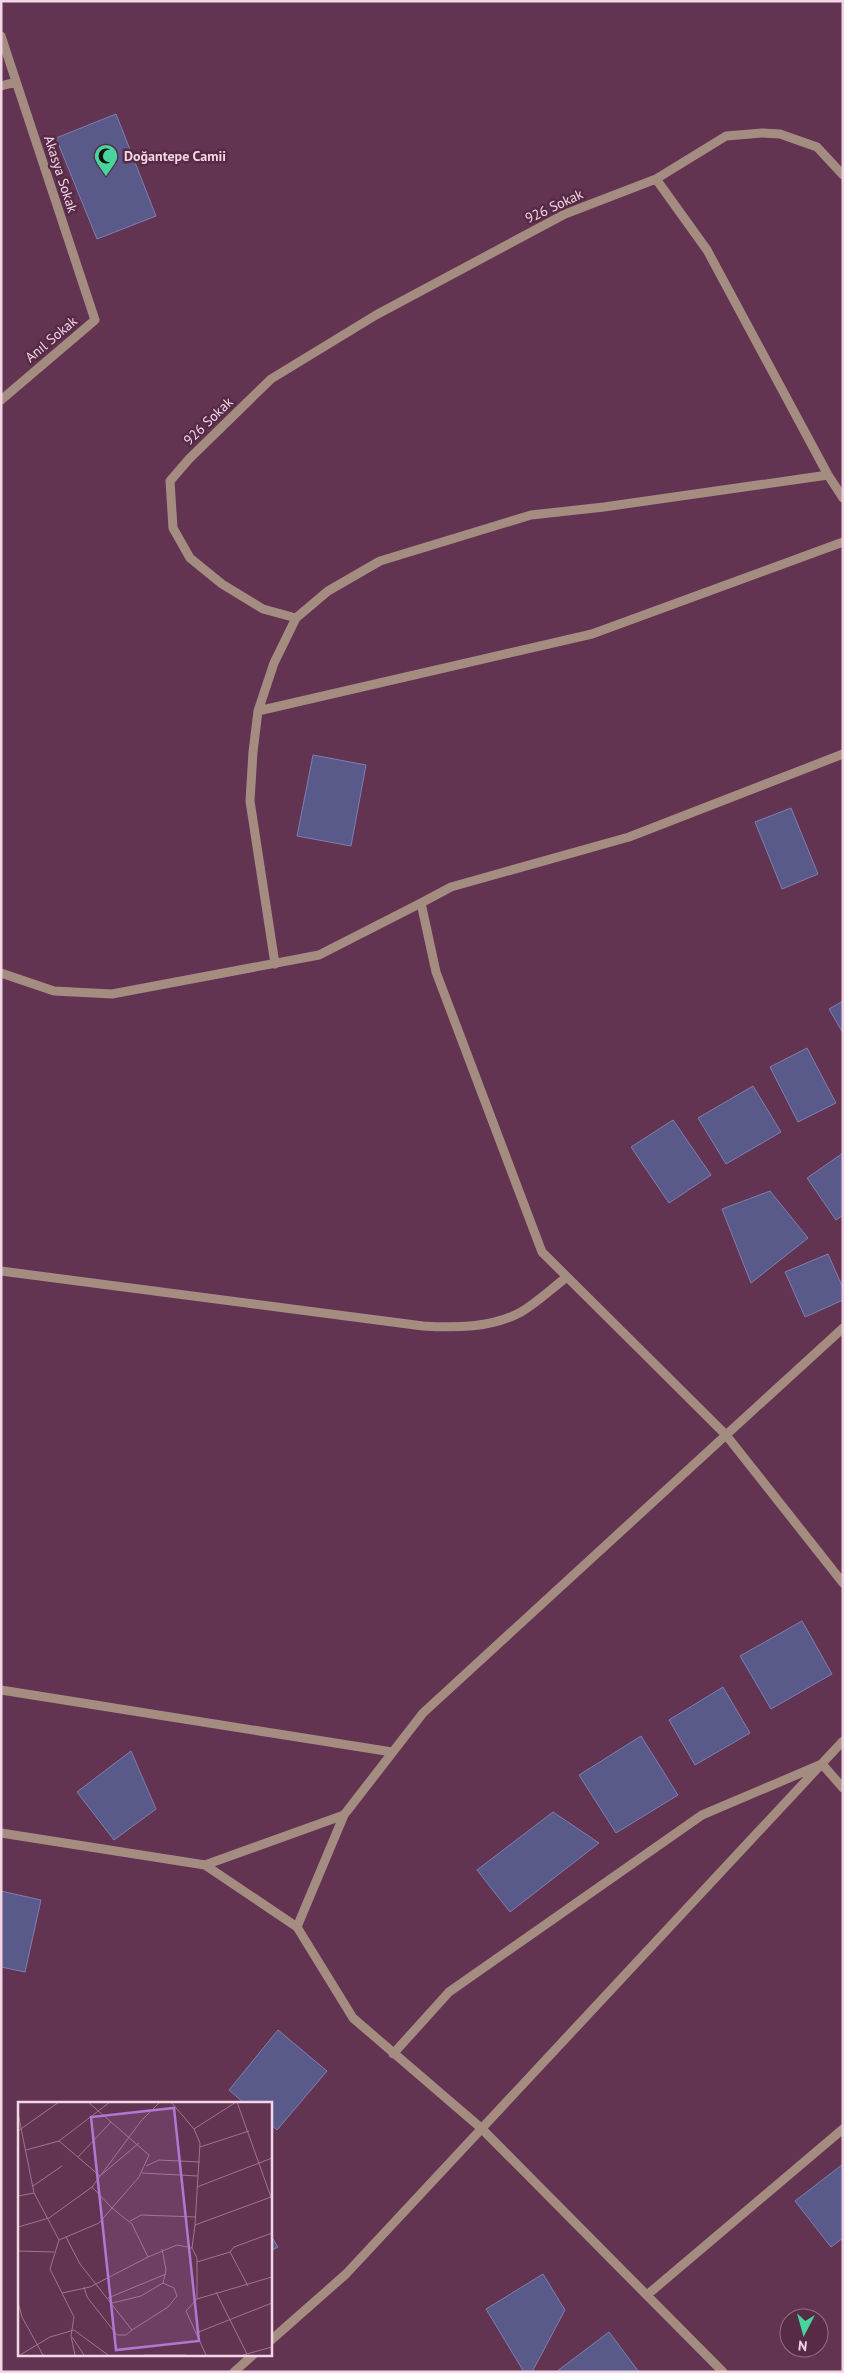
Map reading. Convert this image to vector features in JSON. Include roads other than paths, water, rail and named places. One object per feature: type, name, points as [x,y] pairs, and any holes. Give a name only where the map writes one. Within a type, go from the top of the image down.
[{"type":"street","name":"Akasya Sokak","points":[[1,36],[95,320]]},
{"type":"street","points":[[1,86],[16,82]]},
{"type":"street","name":"926 Sokak","points":[[296,618],[264,609],[222,584],[190,558],[173,528],[170,481],[189,459],[271,379],[376,315],[565,214],[656,179],[726,136],[762,133],[780,134],[817,147],[843,175]]},
{"type":"street","points":[[656,179],[707,250],[828,475],[843,498]]},
{"type":"street","name":"Anıl Sokak","points":[[1,400],[95,320]]},
{"type":"street","points":[[275,964],[250,801],[258,711],[274,663],[296,618],[328,591],[380,561],[531,515],[604,507],[828,475]]},
{"type":"street","points":[[258,711],[592,634],[843,542]]},
{"type":"street","points":[[1,973],[54,991],[112,994],[318,955],[451,887],[629,837],[843,754]]},
{"type":"street","points":[[421,903],[436,972],[542,1252],[726,1435],[843,1583]]},
{"type":"street","points":[[1,1271],[422,1326],[448,1327],[498,1320],[521,1312],[567,1277]]},
{"type":"street","points":[[297,1927],[344,1815],[423,1713],[843,1328]]},
{"type":"street","points":[[1,1690],[392,1752]]},
{"type":"street","points":[[271,2340],[346,2274],[843,1741]]},
{"type":"street","points":[[822,1764],[843,1788]]},
{"type":"street","points":[[393,2054],[449,1992],[702,1816],[822,1764]]},
{"type":"street","points":[[205,1865],[344,1815]]},
{"type":"street","points":[[1,1833],[205,1865],[297,1927],[353,2018],[481,2128],[723,2372]]},
{"type":"street","points":[[647,2295],[843,2130]]},
{"type":"street","points":[[234,2372],[252,2356]]},
{"type":"place","name":"Doğantepe Camii","points":[[106,177]]}]
